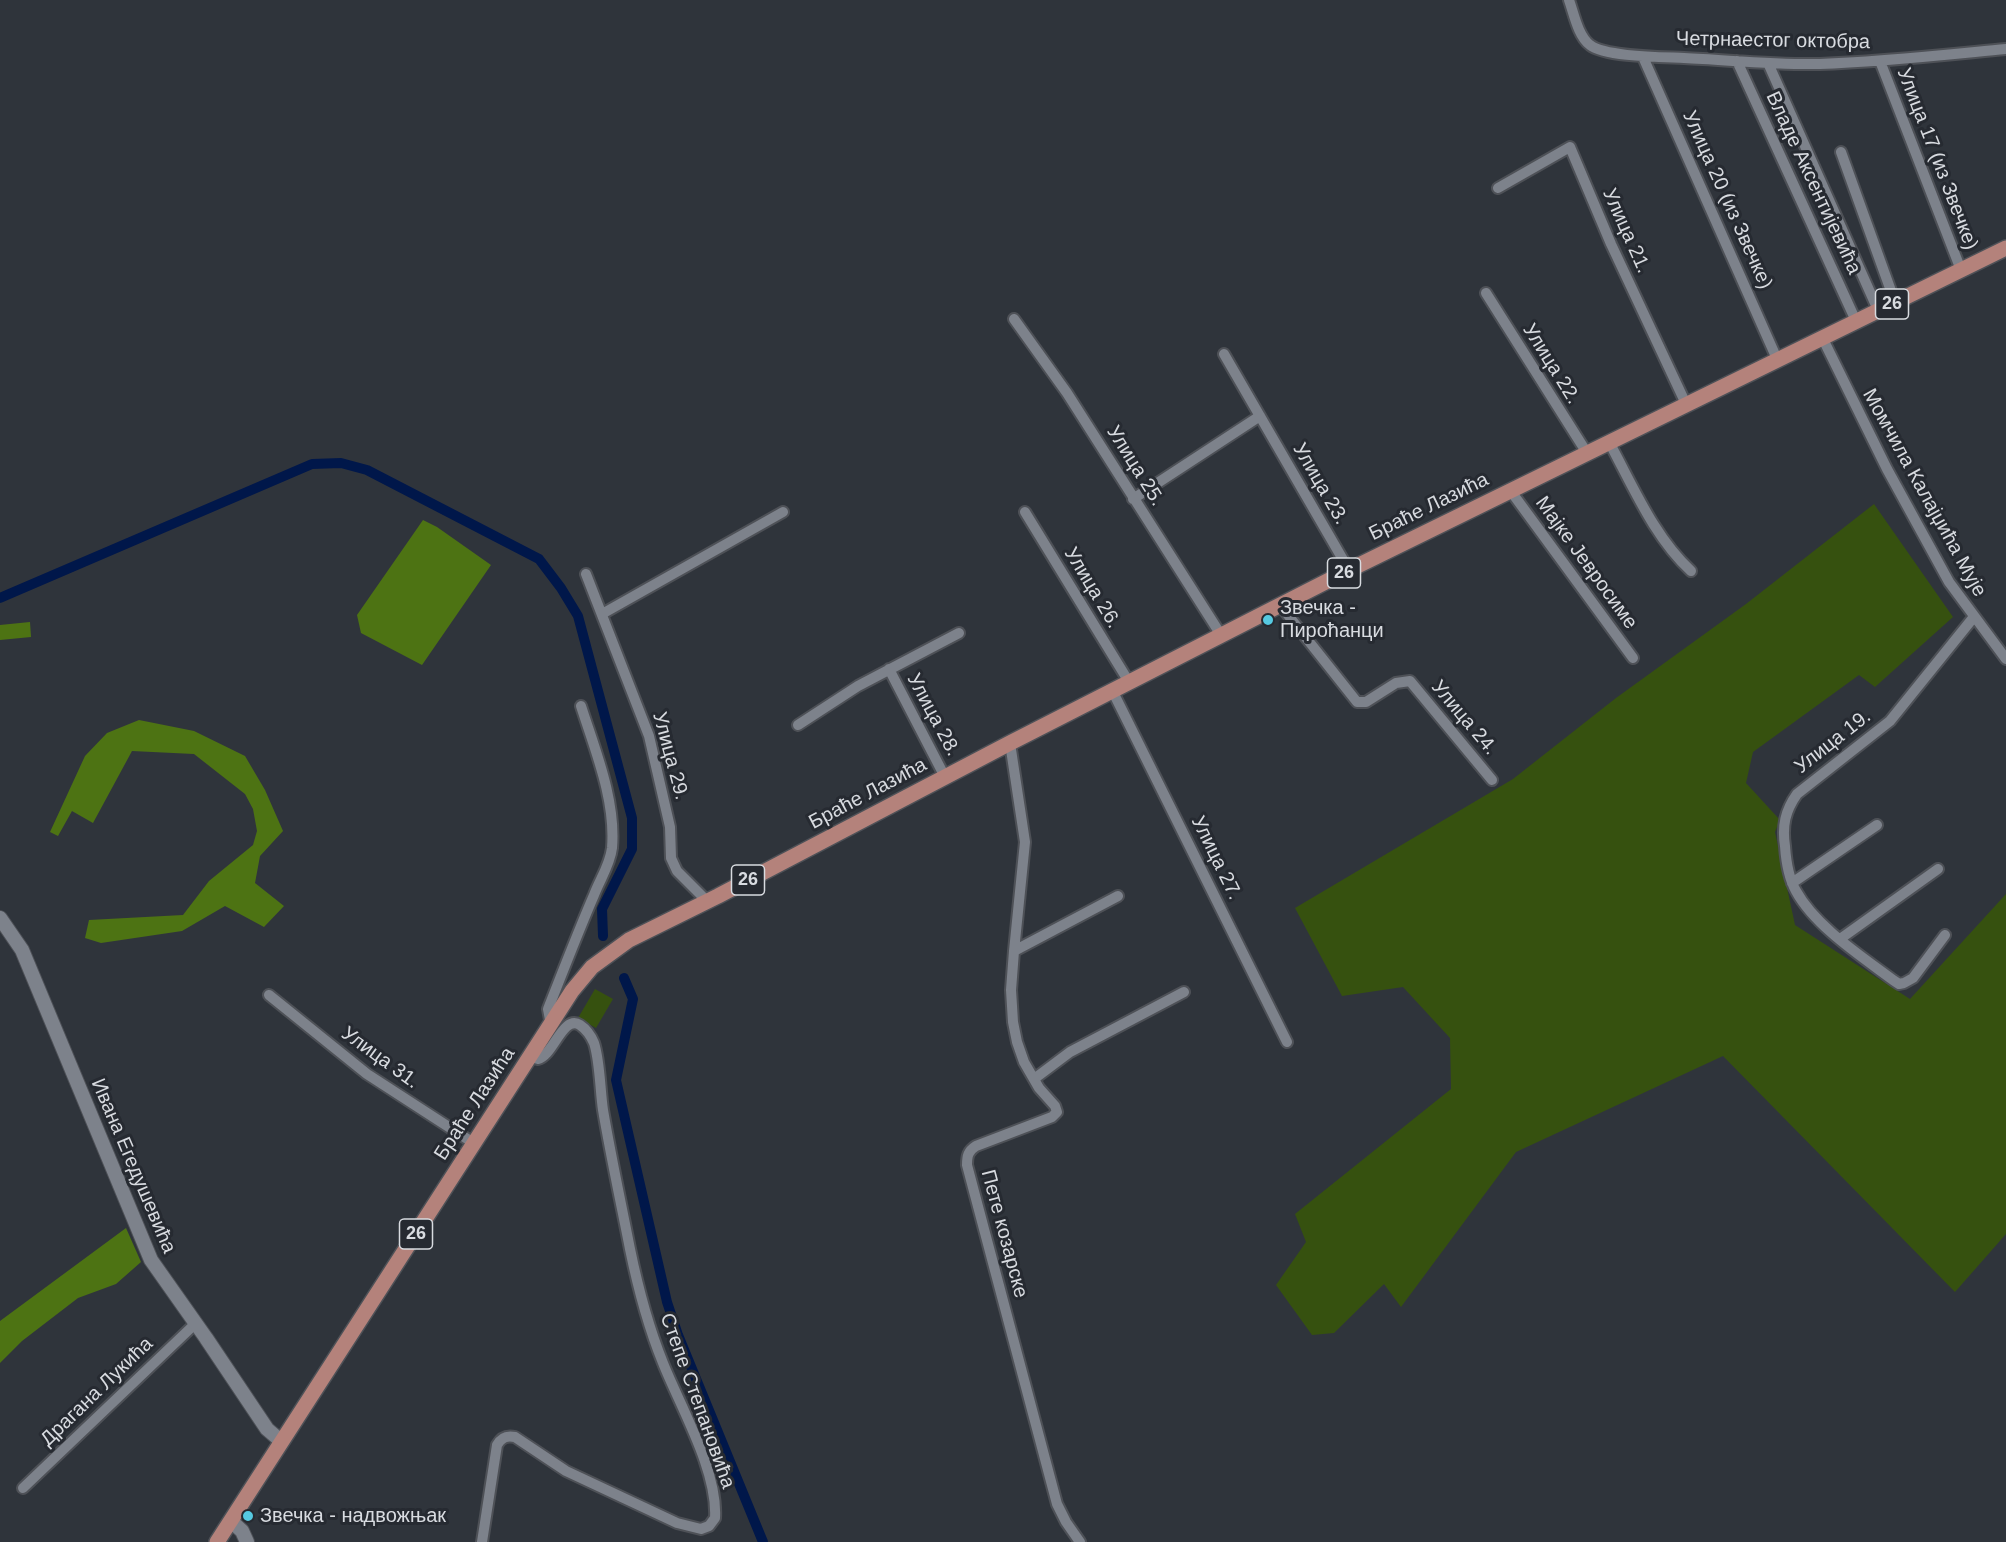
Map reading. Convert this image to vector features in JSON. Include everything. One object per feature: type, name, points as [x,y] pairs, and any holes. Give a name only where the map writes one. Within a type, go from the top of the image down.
[{"type":"main road","name":"26","points":[[1778,359],[2006,248]]},
{"type":"main road","name":"Браће Лазића","points":[[215,1541],[231,1521],[579,981],[600,960],[629,940],[1010,742],[1348,570],[1778,359]]},
{"type":"main road","name":"Ивана Егедушевића","points":[[0,918],[22,950],[151,1260],[267,1429],[281,1441]]},
{"type":"main road","points":[[231,1521],[242,1530],[248,1542]]},
{"type":"street","name":"Четрнаестог октобра","points":[[1569,0],[1582,36],[1590,45],[1599,49],[1643,57],[1768,63],[1880,61],[2006,49]]},
{"type":"street","name":"Улица 20 (из Звечке)","points":[[1643,57],[1778,359]]},
{"type":"street","name":"Владе Аксентијевића","points":[[1737,61],[1856,321]]},
{"type":"street","name":"Улица 17 (из Звечке)","points":[[1880,61],[1961,270]]},
{"type":"street","points":[[1768,63],[1878,310]]},
{"type":"street","name":"Улица 21.","points":[[1498,188],[1570,147],[1611,244],[1686,404]]},
{"type":"street","points":[[1841,152],[1895,302]]},
{"type":"street","name":"Улица 22.","points":[[1486,293],[1587,453]]},
{"type":"street","name":"Улица 25.","points":[[1014,319],[1067,393],[1221,635]]},
{"type":"street","name":"Момчила Калајџића Мује","points":[[1822,337],[1887,469],[1948,582],[2006,659]]},
{"type":"street","name":"Улица 23.","points":[[1224,354],[1348,570]]},
{"type":"street","points":[[1133,499],[1260,416]]},
{"type":"street","points":[[1609,442],[1662,537],[1676,557],[1691,571]]},
{"type":"street","name":"Мајке Јевросиме","points":[[1510,490],[1633,658]]},
{"type":"street","points":[[602,614],[783,512]]},
{"type":"street","name":"Улица 26.","points":[[1025,512],[1128,682]]},
{"type":"street","name":"Улица 29.","points":[[586,574],[649,736],[668,816],[671,858],[677,871],[707,901]]},
{"type":"street","name":"Улица 24.","points":[[1280,605],[1357,702],[1366,702],[1396,683],[1410,681],[1492,780]]},
{"type":"street","name":"Улица 19.","points":[[1945,935],[1913,978],[1899,984],[1840,939],[1803,901],[1792,883],[1786,861],[1783,835],[1786,814],[1791,802],[1804,787],[1890,721],[1973,618]]},
{"type":"street","name":"Улица 28.","points":[[798,725],[858,686],[959,633]]},
{"type":"street","name":"Улица 28.","points":[[889,669],[945,777]]},
{"type":"street","name":"Улица 27.","points":[[1112,690],[1287,1042]]},
{"type":"street","points":[[551,1024],[548,1009],[594,893],[608,865],[612,846],[609,808],[599,763],[581,706]]},
{"type":"street","name":"Пете козарске","points":[[1010,742],[1025,842],[1011,990],[1013,1022],[1017,1042],[1034,1079],[1056,1108],[1055,1115],[976,1146],[967,1156],[1057,1504],[1080,1542]]},
{"type":"street","points":[[1792,883],[1877,825]]},
{"type":"street","points":[[1840,939],[1938,869]]},
{"type":"street","points":[[1014,951],[1118,896]]},
{"type":"street","points":[[1034,1079],[1056,1060],[1184,992]]},
{"type":"street","name":"Улица 31.","points":[[269,995],[367,1074],[475,1144]]},
{"type":"street","name":"Степе Степановића","points":[[482,1542],[495,1451],[499,1440],[508,1436],[515,1437],[566,1471],[677,1523],[701,1529],[709,1526],[715,1518],[712,1488],[702,1457],[663,1363],[640,1292],[603,1112],[593,1041],[581,1026],[576,1023],[572,1024],[565,1028],[545,1057],[538,1059],[531,1057]]},
{"type":"street","name":"Драгана Лукића","points":[[23,1488],[196,1323]]},
{"type":"green space","points":[[1874,504],[1953,617],[1875,687],[1859,675],[1753,752],[1746,783],[1780,820],[1775,832],[1795,925],[1910,999],[2006,894],[2006,1234],[1955,1292],[1723,1056],[1516,1152],[1401,1307],[1384,1284],[1334,1333],[1312,1335],[1276,1285],[1306,1242],[1295,1214],[1451,1089],[1450,1038],[1403,987],[1342,996],[1295,908],[1513,779],[1616,698],[1746,604]]},
{"type":"green space","points":[[423,520],[437,527],[491,565],[422,665],[361,633],[357,615]]},
{"type":"green space","points":[[30,622],[31,637],[0,640],[0,625]]},
{"type":"green space","points":[[139,720],[194,731],[245,756],[265,790],[283,831],[260,856],[255,883],[284,906],[264,927],[225,906],[182,931],[101,943],[85,938],[89,920],[183,915],[209,881],[253,845],[257,831],[253,809],[245,794],[194,754],[132,751],[93,823],[72,811],[58,836],[50,832],[85,756],[107,733]]},
{"type":"green space","points":[[595,989],[613,999],[596,1028],[578,1018]]},
{"type":"green space","points":[[126,1228],[141,1262],[116,1284],[78,1298],[22,1341],[0,1363],[0,1321]]},
{"type":"waterway","points":[[0,598],[312,464],[341,463],[367,470],[539,559],[578,616],[632,818],[632,849],[602,909],[603,936]]},
{"type":"waterway","points":[[624,978],[633,999],[616,1080],[667,1302],[678,1335],[763,1542]]},
{"type":"place","name":"Звечка - Пироћанци","points":[[1268,620]]},
{"type":"place","name":"Звечка - надвожњак","points":[[248,1516]]}]
